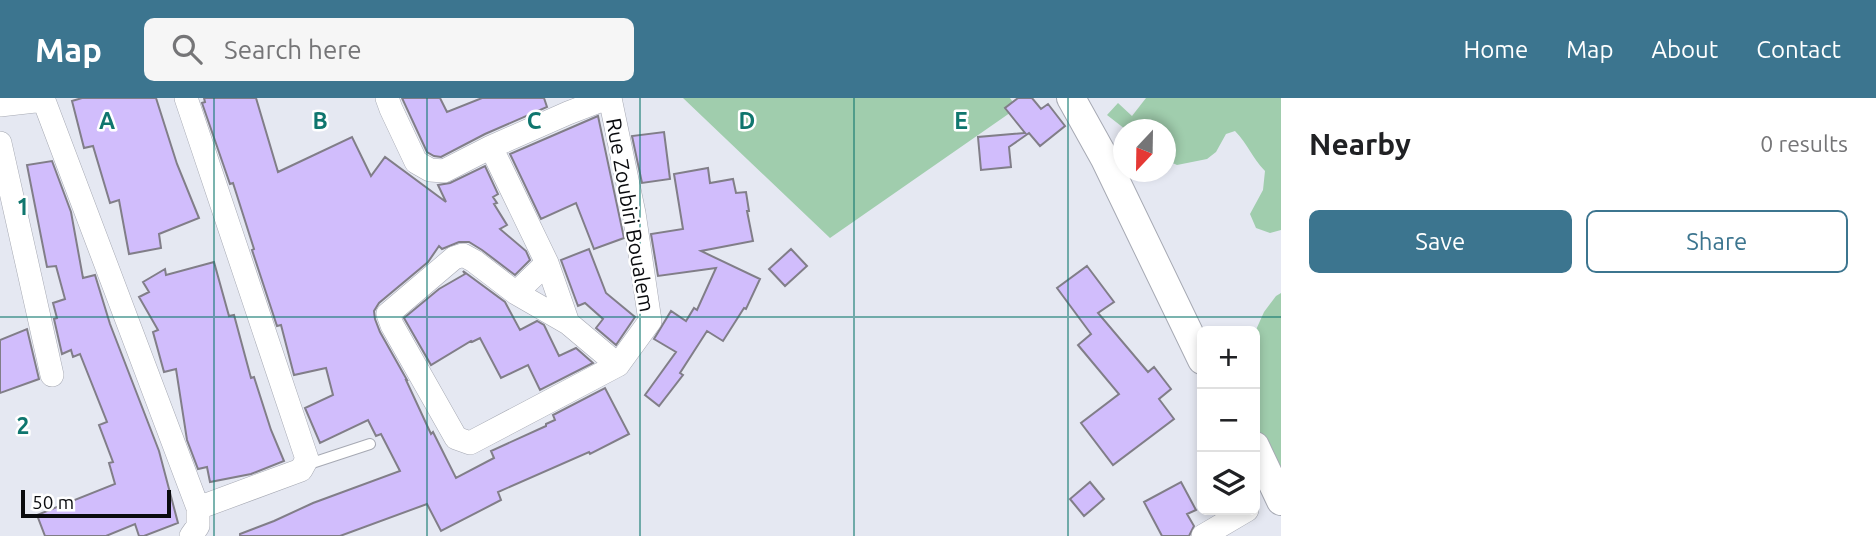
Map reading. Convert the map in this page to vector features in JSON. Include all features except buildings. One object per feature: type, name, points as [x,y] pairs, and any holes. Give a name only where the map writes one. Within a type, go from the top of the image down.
[{"type":"street","points":[[186,98],[307,459],[301,470],[198,508]]},
{"type":"street","points":[[387,98],[416,162],[430,170],[444,171],[491,147],[561,105],[608,98]]},
{"type":"street","name":"Rue Zoubiri Boualem","points":[[608,98],[634,213],[650,321],[618,365],[470,443],[456,438],[388,314],[454,258],[463,255],[516,293],[568,323],[618,365]]},
{"type":"street","points":[[1071,98],[1105,159],[1197,350]]},
{"type":"street","points":[[0,105],[43,99],[198,508],[198,526],[191,536]]},
{"type":"street","points":[[0,143],[52,376]]},
{"type":"street","points":[[491,147],[547,263],[568,323]]},
{"type":"street","points":[[516,293],[547,263]]},
{"type":"street","points":[[1257,452],[1271,500]]},
{"type":"street","points":[[1203,536],[1239,515]]},
{"type":"lane","points":[[305,465],[370,444]]},
{"type":"green space","points":[[683,98],[1010,98],[1017,108],[830,238]]},
{"type":"green space","points":[[1146,98],[1281,98],[1281,230],[1270,233],[1256,228],[1250,214],[1263,190],[1265,171],[1235,131],[1226,134],[1216,152],[1207,159],[1177,165],[1176,119],[1113,120],[1107,115],[1118,103],[1132,116]]},
{"type":"green space","points":[[1281,293],[1281,477],[1260,438],[1260,326],[1258,326],[1276,296]]}]
